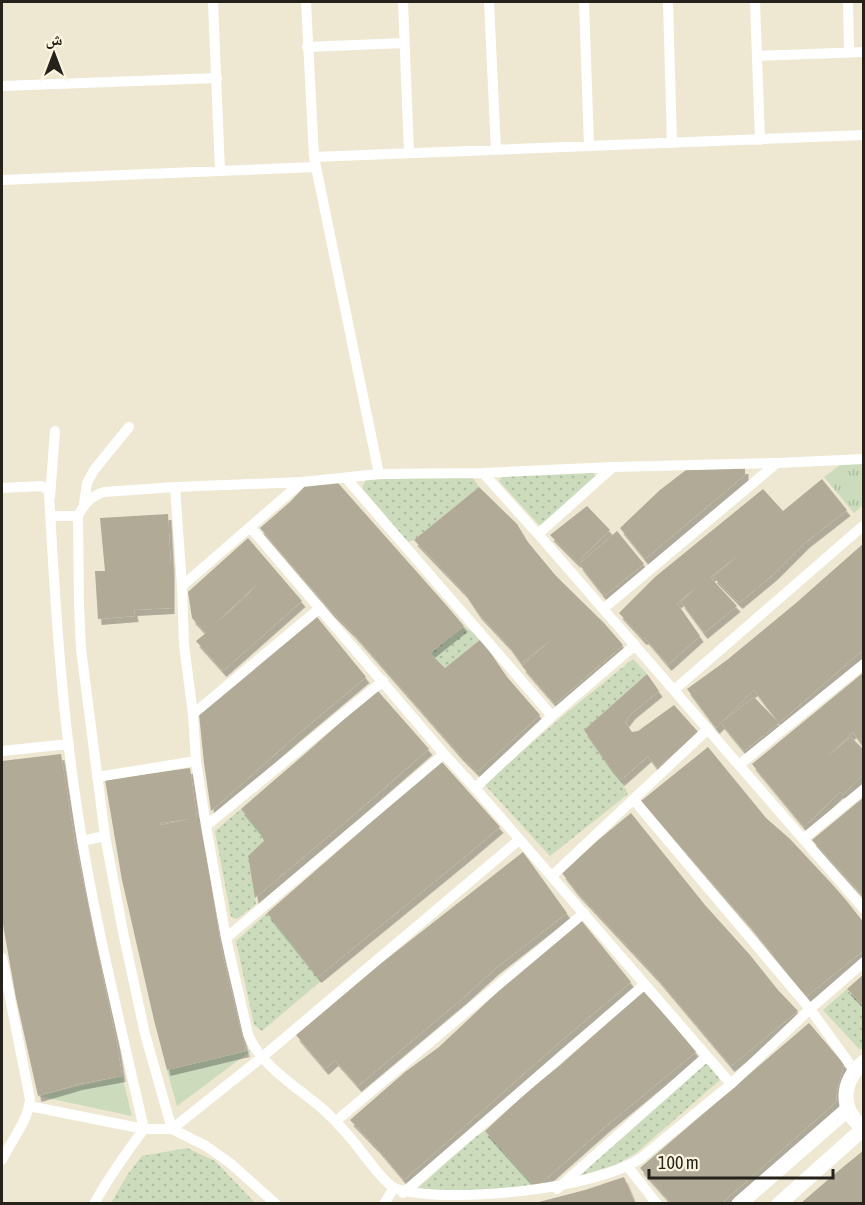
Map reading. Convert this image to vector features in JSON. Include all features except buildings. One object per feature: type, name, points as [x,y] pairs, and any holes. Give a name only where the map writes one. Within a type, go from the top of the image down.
[{"type":"street","points":[[213,2],[220,171]]},
{"type":"street","points":[[306,2],[315,162],[379,474]]},
{"type":"street","points":[[403,2],[410,153]]},
{"type":"street","points":[[489,2],[496,150]]},
{"type":"street","points":[[584,2],[589,146]]},
{"type":"street","points":[[668,2],[672,143]]},
{"type":"street","points":[[755,2],[760,140]]},
{"type":"street","points":[[848,2],[849,52]]},
{"type":"street","points":[[308,47],[404,43]]},
{"type":"street","points":[[757,56],[864,52]]},
{"type":"street","points":[[2,86],[217,78]]},
{"type":"street","points":[[2,180],[220,171],[410,153],[864,135]]},
{"type":"street","points":[[129,427],[94,470],[87,483],[84,504],[78,516],[81,649],[105,836],[123,932],[145,1034],[172,1129]]},
{"type":"street","points":[[55,431],[50,497],[58,642],[69,744],[82,841],[100,936],[144,1129]]},
{"type":"street","points":[[84,504],[96,494],[104,492],[302,482],[379,474],[483,473],[864,459]]},
{"type":"street","points":[[603,609],[777,463]]},
{"type":"street","points":[[538,534],[613,467]]},
{"type":"street","points":[[483,473],[864,909]]},
{"type":"street","points":[[346,478],[552,716]]},
{"type":"street","points":[[182,586],[302,482]]},
{"type":"street","points":[[2,488],[41,486],[47,489],[50,497]]},
{"type":"street","points":[[175,487],[184,645],[193,714],[196,761],[226,938],[248,1034],[261,1058],[336,1121],[384,1179],[398,1191],[422,1198],[482,1202],[555,1191],[628,1167],[731,1084],[864,962]]},
{"type":"street","points":[[51,516],[78,516]]},
{"type":"street","points":[[674,690],[864,525]]},
{"type":"street","points":[[251,528],[731,1084]]},
{"type":"street","points":[[193,714],[320,608]]},
{"type":"street","points":[[475,788],[552,716],[635,645]]},
{"type":"street","points":[[739,765],[864,664]]},
{"type":"street","points":[[206,826],[383,681]]},
{"type":"street","points":[[552,876],[708,729]]},
{"type":"street","points":[[2,751],[69,744]]},
{"type":"street","points":[[226,938],[444,754]]},
{"type":"street","points":[[98,777],[196,761]]},
{"type":"street","points":[[803,839],[864,789]]},
{"type":"street","points":[[633,799],[859,1066],[848,1081],[846,1093],[848,1108],[863,1129],[779,1203]]},
{"type":"street","points":[[82,841],[105,836]]},
{"type":"street","points":[[172,1129],[261,1058],[519,840]]},
{"type":"street","points":[[336,1121],[584,913]]},
{"type":"street","points":[[2,958],[6,1011],[30,1092],[30,1106],[25,1119],[2,1155]]},
{"type":"street","points":[[384,1203],[645,984]]},
{"type":"street","points":[[555,1191],[707,1056]]},
{"type":"street","points":[[30,1106],[144,1129],[172,1129],[222,1157],[276,1203]]},
{"type":"street","points":[[739,1203],[848,1108]]},
{"type":"street","points":[[94,1203],[124,1155],[144,1129]]},
{"type":"street","points":[[628,1167],[657,1203]]},
{"type":"green space","points":[[863,460],[863,505],[854,513],[824,477],[846,461]]},
{"type":"green space","points":[[592,471],[596,477],[540,526],[499,481],[505,474]]},
{"type":"green space","points":[[473,478],[479,487],[414,540],[408,542],[362,488],[366,480]]},
{"type":"green space","points":[[464,626],[481,639],[445,668],[430,653]]},
{"type":"green space","points":[[633,659],[647,674],[584,730],[621,780],[628,794],[550,856],[484,784]]},
{"type":"green space","points":[[241,809],[260,832],[264,841],[248,856],[256,904],[237,919],[231,917],[215,831]]},
{"type":"green space","points":[[267,913],[321,981],[262,1031],[254,1025],[236,941]]},
{"type":"green space","points":[[847,989],[863,1007],[863,1049],[859,1049],[823,1010]]},
{"type":"green space","points":[[252,1050],[177,1106],[167,1070]]},
{"type":"green space","points":[[705,1061],[720,1080],[636,1153],[615,1165],[575,1177]]},
{"type":"green space","points":[[122,1076],[132,1116],[38,1096]]},
{"type":"green space","points":[[485,1131],[536,1188],[495,1193],[416,1190],[473,1138]]},
{"type":"green space","points":[[187,1148],[215,1161],[255,1203],[111,1203],[142,1156]]}]
